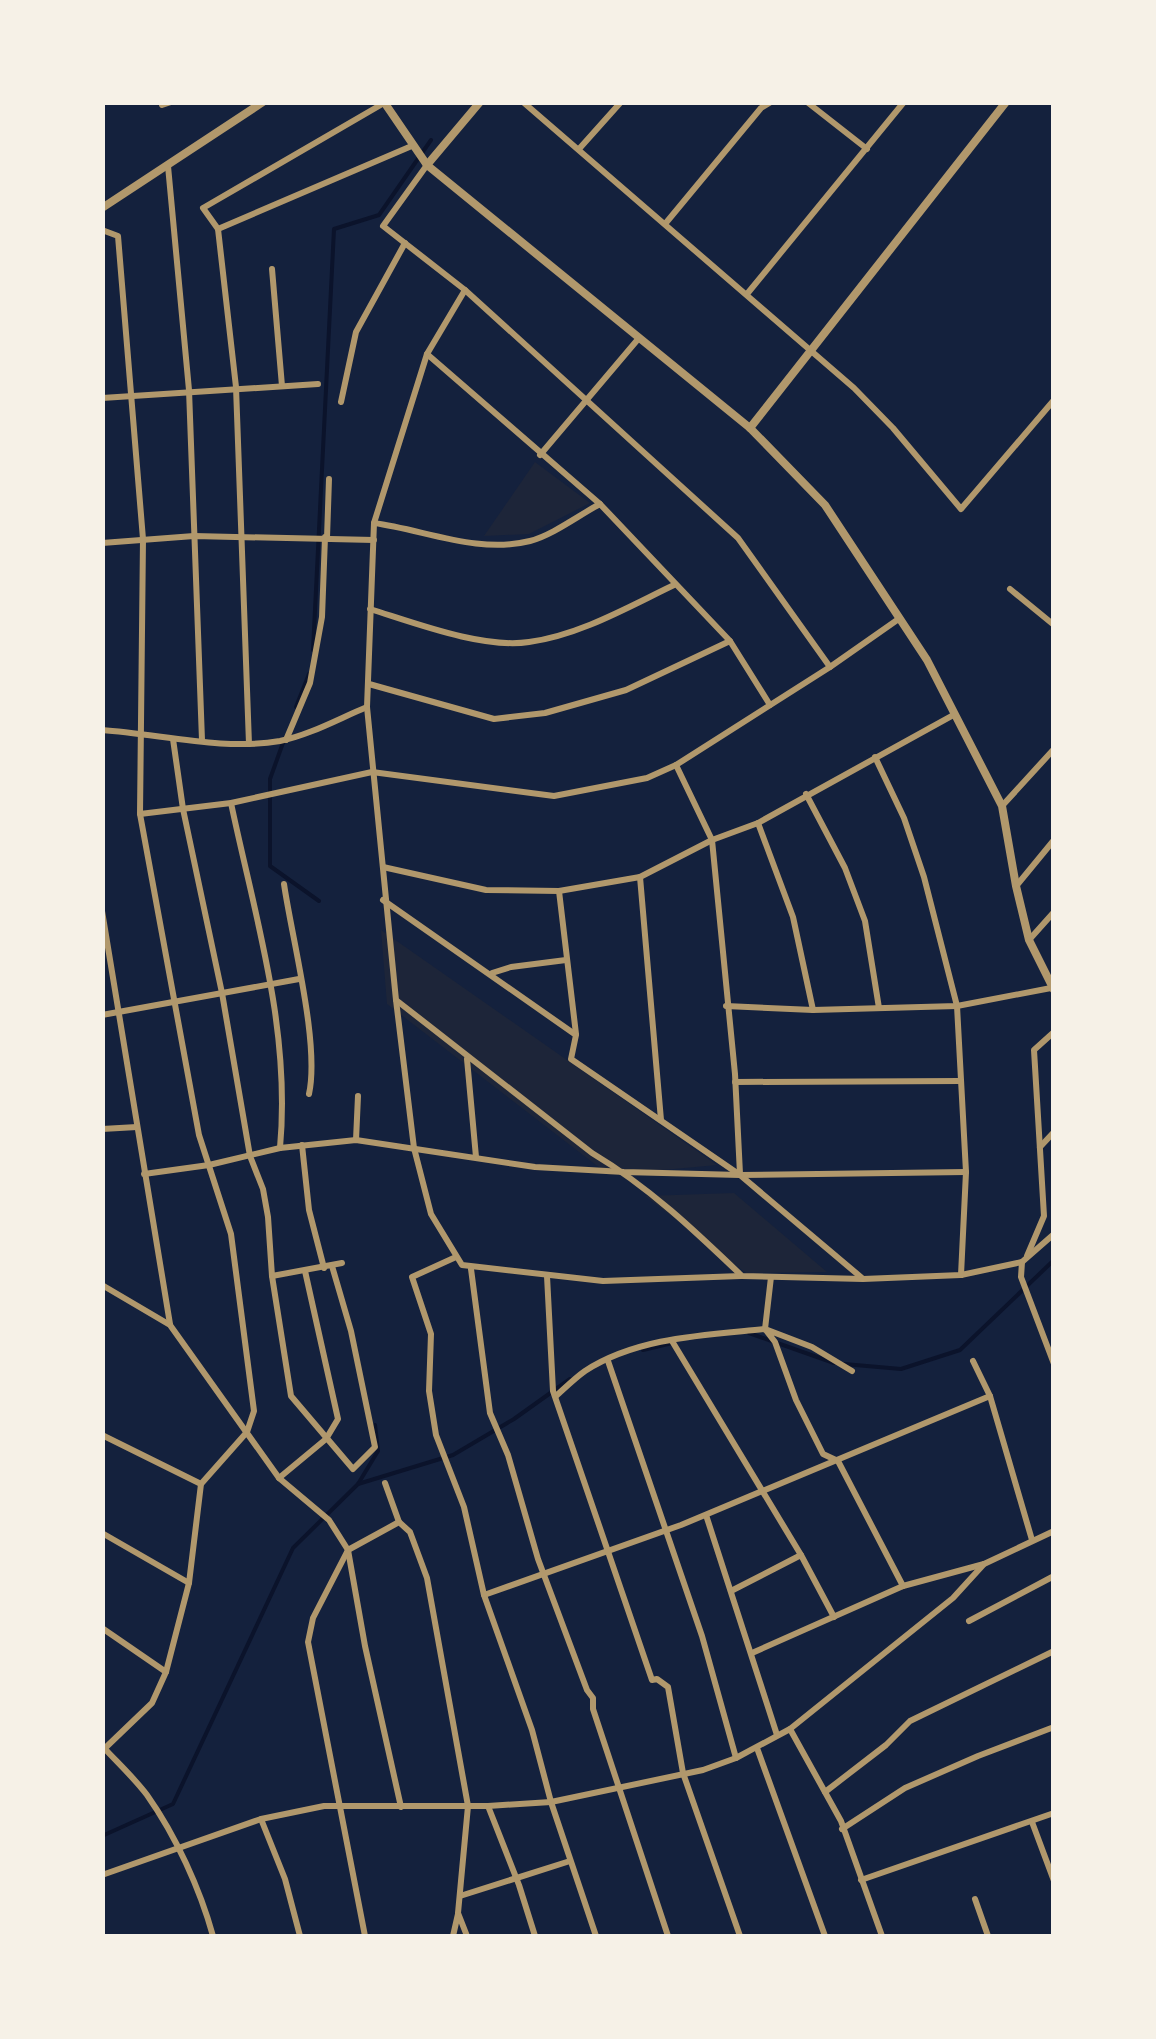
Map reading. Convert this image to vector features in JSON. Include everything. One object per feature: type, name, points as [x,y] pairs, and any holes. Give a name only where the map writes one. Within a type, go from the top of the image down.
[{"type":"street","points":[[102,208],[263,102]]},
{"type":"street","points":[[249,744],[236,388],[218,229],[203,211],[205,206],[384,102],[426,163],[750,428],[825,505],[900,618],[1002,806],[1030,940],[1052,989],[957,1006],[813,1010],[726,1006]]},
{"type":"street","points":[[480,102],[426,163],[384,226],[465,290],[738,538],[830,667]]},
{"type":"street","points":[[523,102],[854,388],[961,509],[1054,400]]},
{"type":"street","points":[[579,150],[621,102]]},
{"type":"street","points":[[664,224],[761,108],[771,102]]},
{"type":"street","points":[[807,102],[867,148]]},
{"type":"street","points":[[747,294],[904,102]]},
{"type":"street","points":[[750,428],[1006,102]]},
{"type":"street","points":[[218,229],[416,147]]},
{"type":"street","points":[[168,166],[188,390],[202,740]]},
{"type":"street","points":[[102,230],[118,236],[143,539],[140,814],[199,1135],[231,1234],[254,1411],[247,1432],[202,1484],[189,1584],[166,1672],[152,1703],[103,1749],[147,1795],[165,1825],[202,1902],[213,1936]]},
{"type":"street","points":[[341,402],[356,332],[405,243]]},
{"type":"street","points":[[272,269],[282,386]]},
{"type":"street","points":[[465,290],[427,354],[374,524],[368,707],[384,900],[414,1148],[431,1214],[456,1258],[472,1269],[604,1282],[742,1276],[863,1279],[961,1275],[1024,1260],[1054,1234]]},
{"type":"street","points":[[540,455],[639,338]]},
{"type":"street","points":[[427,354],[600,504],[730,641],[770,705]]},
{"type":"street","points":[[102,398],[318,384]]},
{"type":"street","points":[[282,740],[310,683],[322,617],[328,479]]},
{"type":"street","points":[[374,524],[427,532],[474,545],[531,541],[600,504]]},
{"type":"street","points":[[102,542],[194,536],[374,540]]},
{"type":"street","points":[[370,610],[470,638],[527,643],[583,628],[674,585]]},
{"type":"street","points":[[1010,589],[1054,625]]},
{"type":"street","points":[[140,814],[231,802],[372,772],[554,796],[647,778],[676,765],[900,618]]},
{"type":"street","points":[[369,684],[494,719],[545,713],[626,690],[730,641]]},
{"type":"street","points":[[102,730],[249,744],[282,740],[368,707]]},
{"type":"street","points":[[383,866],[486,890],[559,891],[640,877],[712,840],[758,822],[955,714]]},
{"type":"street","points":[[173,739],[250,1156],[263,1189],[290,1396],[352,1469],[375,1447],[351,1331],[309,1210],[302,1145]]},
{"type":"street","points":[[1002,806],[1054,749]]},
{"type":"street","points":[[876,756],[904,818],[924,877],[957,1006],[966,1172],[961,1275]]},
{"type":"street","points":[[676,765],[712,840],[740,1175]]},
{"type":"street","points":[[806,794],[845,868],[865,921],[879,1008]]},
{"type":"street","points":[[231,802],[272,983],[283,1092],[280,1148]]},
{"type":"street","points":[[758,822],[793,917],[813,1010]]},
{"type":"street","points":[[1016,886],[1054,840]]},
{"type":"street","points":[[640,877],[662,1122]]},
{"type":"street","points":[[284,884],[307,1022],[310,1094]]},
{"type":"street","points":[[559,891],[576,1035],[571,1059],[740,1175],[863,1279]]},
{"type":"street","points":[[384,900],[576,1035]]},
{"type":"street","points":[[102,911],[170,1325]]},
{"type":"street","points":[[1030,940],[1054,912]]},
{"type":"street","points":[[491,973],[566,960]]},
{"type":"street","points":[[102,1015],[299,979]]},
{"type":"street","points":[[396,1000],[592,1153],[624,1172],[685,1221],[742,1276]]},
{"type":"street","points":[[1054,1032],[1034,1050],[1044,1216],[1024,1260],[1022,1276],[1054,1364]]},
{"type":"street","points":[[467,1057],[476,1157]]},
{"type":"street","points":[[735,1082],[960,1081]]},
{"type":"street","points":[[356,1140],[358,1096]]},
{"type":"street","points":[[102,1129],[137,1127]]},
{"type":"street","points":[[1039,1148],[1054,1132]]},
{"type":"street","points":[[144,1174],[209,1165],[280,1148],[356,1140],[534,1166],[624,1172],[966,1172]]},
{"type":"street","points":[[456,1258],[412,1277],[431,1334],[430,1391],[436,1435],[464,1507],[484,1595],[532,1730],[550,1802],[596,1936]]},
{"type":"street","points":[[272,1276],[342,1263]]},
{"type":"street","points":[[472,1269],[490,1413],[508,1455],[543,1573],[593,1698],[593,1709],[668,1936]]},
{"type":"street","points":[[279,1478],[326,1439],[338,1419],[305,1271]]},
{"type":"street","points":[[547,1276],[556,1396],[652,1680],[657,1679],[668,1688],[683,1773],[740,1936]]},
{"type":"street","points":[[771,1277],[765,1330],[775,1342],[796,1400],[824,1454],[838,1461],[903,1586]]},
{"type":"street","points":[[102,1285],[170,1325],[279,1478],[329,1520],[348,1550],[401,1808]]},
{"type":"street","points":[[556,1396],[586,1370],[631,1350],[714,1332],[765,1330],[812,1347],[852,1371]]},
{"type":"street","points":[[672,1341],[834,1616]]},
{"type":"street","points":[[608,1360],[702,1636],[736,1758]]},
{"type":"street","points":[[973,1360],[990,1396],[1032,1540]]},
{"type":"street","points":[[484,1595],[706,1516],[990,1396]]},
{"type":"street","points":[[102,1434],[202,1484]]},
{"type":"street","points":[[385,1483],[399,1522],[410,1532],[427,1578],[468,1806],[458,1913],[452,1936]]},
{"type":"street","points":[[706,1516],[777,1735]]},
{"type":"street","points":[[365,1936],[308,1642],[313,1618],[348,1550],[399,1522]]},
{"type":"street","points":[[752,1653],[903,1586],[984,1564],[1054,1531]]},
{"type":"street","points":[[102,1533],[189,1584]]},
{"type":"street","points":[[731,1591],[801,1555]]},
{"type":"street","points":[[102,1875],[261,1819],[324,1806],[401,1808],[550,1802],[736,1758],[790,1729],[953,1598],[984,1564]]},
{"type":"street","points":[[969,1621],[1054,1576]]},
{"type":"street","points":[[102,1628],[166,1672]]},
{"type":"street","points":[[826,1792],[910,1721],[1054,1652]]},
{"type":"street","points":[[842,1829],[905,1788],[1054,1728]]},
{"type":"street","points":[[790,1729],[841,1821],[882,1936]]},
{"type":"street","points":[[757,1748],[825,1936]]},
{"type":"street","points":[[488,1806],[535,1936]]},
{"type":"street","points":[[861,1880],[1054,1812]]},
{"type":"street","points":[[261,1819],[285,1878],[300,1936]]},
{"type":"street","points":[[1032,1822],[1054,1881]]},
{"type":"street","points":[[460,1896],[570,1860]]},
{"type":"street","points":[[975,1898],[988,1936]]},
{"type":"street","points":[[458,1913],[467,1936]]},
{"type":"shaded area","points":[[535,462],[590,503],[529,534],[484,536]]},
{"type":"shaded area","points":[[381,930],[717,1165],[609,1175],[387,1004]]},
{"type":"shaded area","points":[[734,1193],[827,1272],[746,1273],[645,1196]]},
{"type":"waterway","points":[[313,650],[334,229],[379,215],[431,140]]},
{"type":"waterway","points":[[296,707],[309,674]]},
{"type":"waterway","points":[[284,740],[270,779],[270,866],[319,901]]},
{"type":"waterway","points":[[844,1364],[901,1369],[960,1350],[1054,1260]]},
{"type":"waterway","points":[[749,1333],[834,1363]]},
{"type":"waterway","points":[[643,1350],[672,1343]]},
{"type":"waterway","points":[[102,1836],[173,1804],[293,1548],[358,1484],[453,1455],[514,1419],[570,1379]]},
{"type":"waterway","points":[[358,1484],[378,1451],[375,1425]]}]
